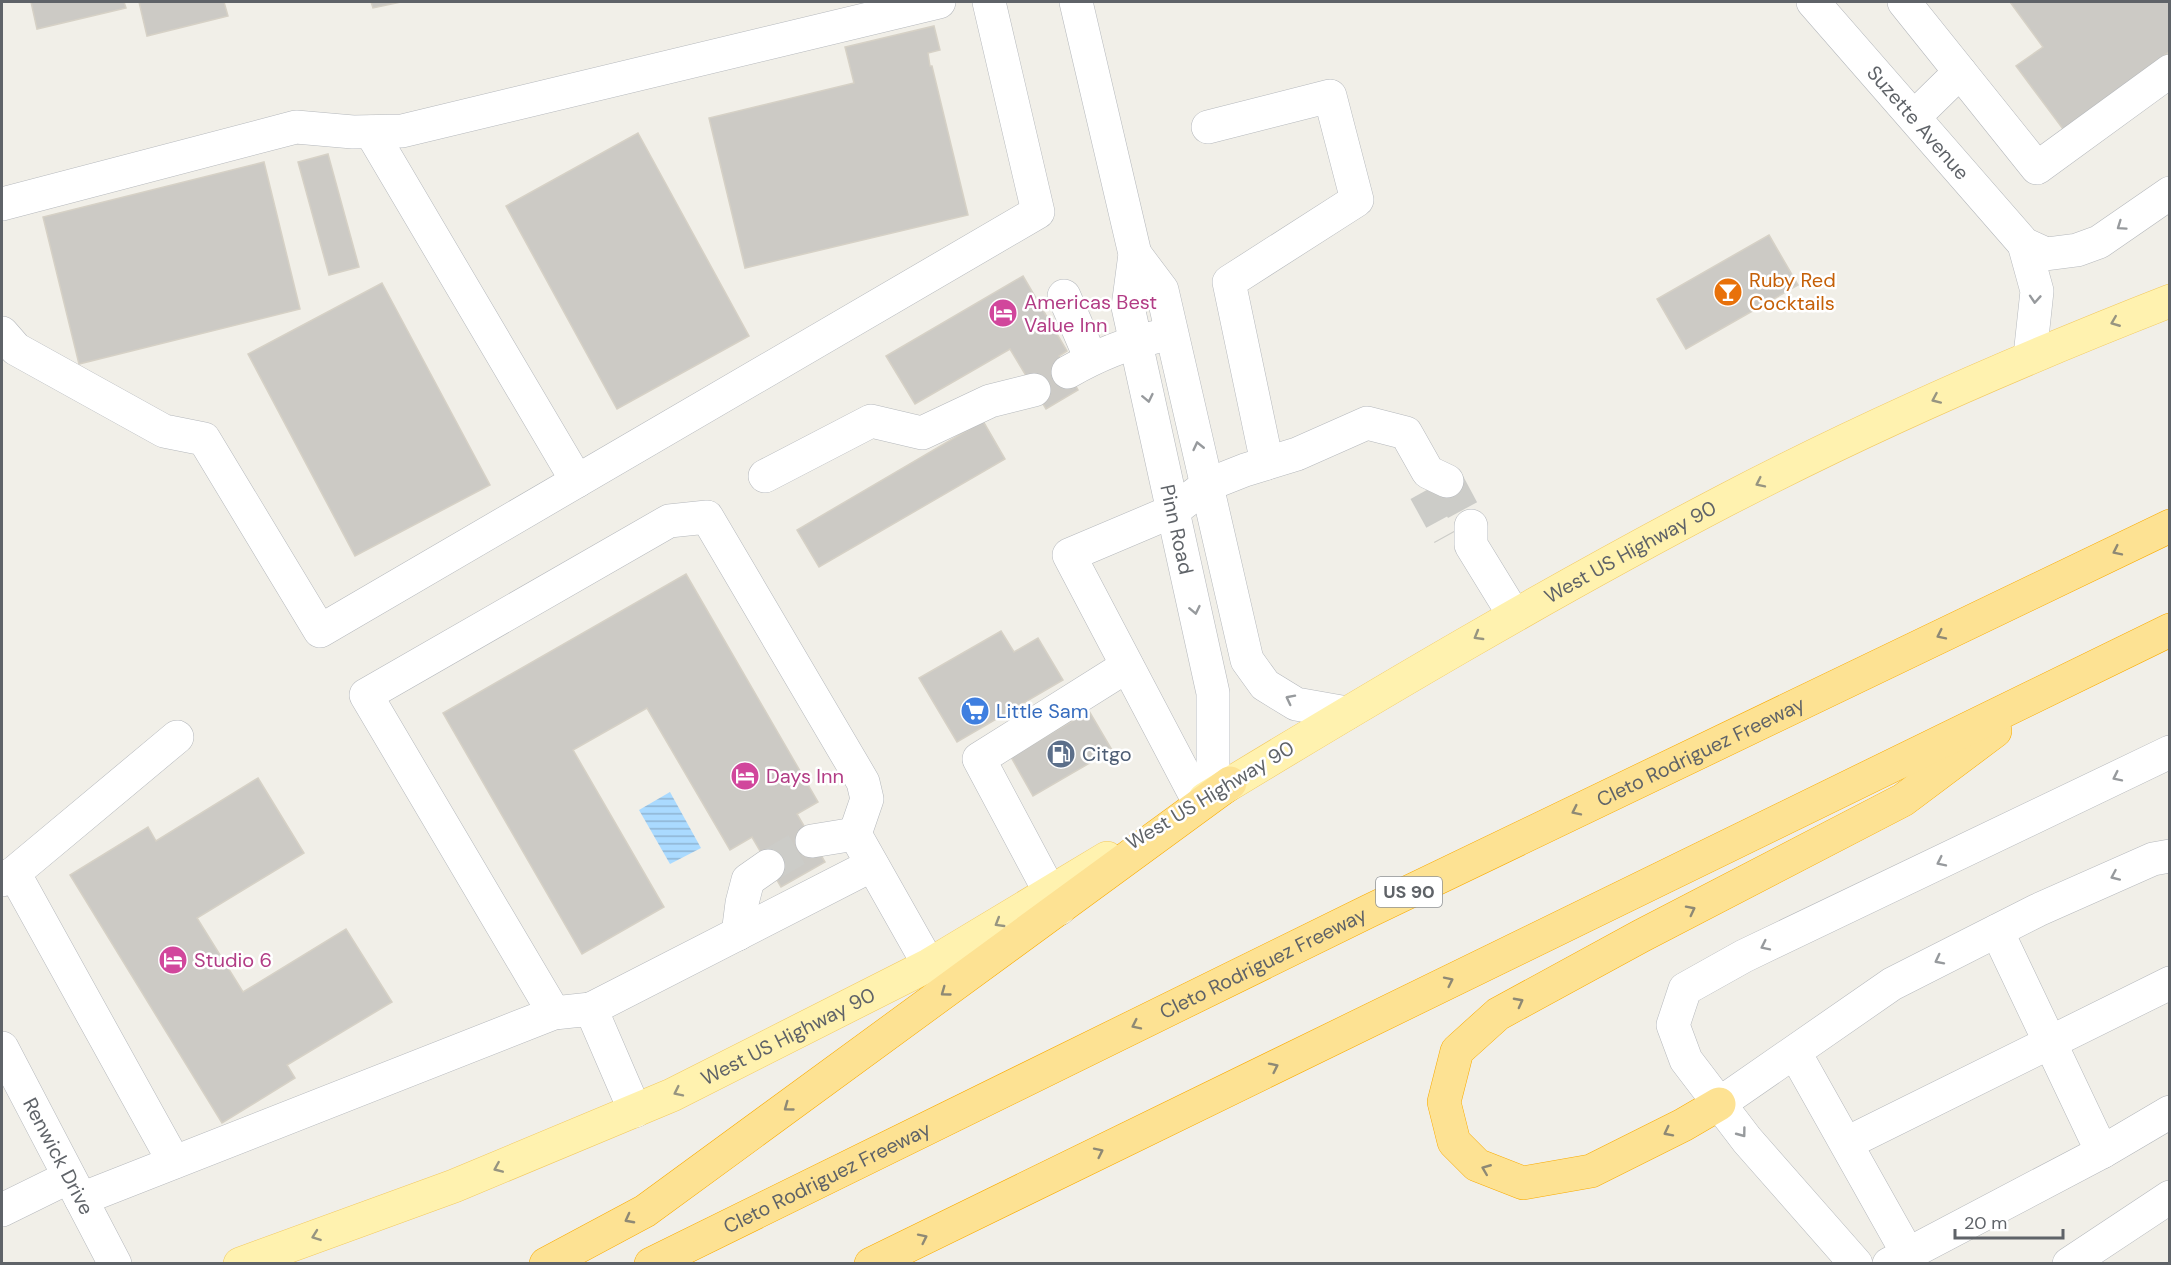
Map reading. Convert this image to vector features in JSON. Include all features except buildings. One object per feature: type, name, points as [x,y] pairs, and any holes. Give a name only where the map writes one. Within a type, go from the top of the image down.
[{"type":"highway","name":"Cleto Rodriguez Freeway","points":[[651,1263],[1380,905],[2169,526]]},
{"type":"highway","points":[[871,1263],[2169,630]]},
{"type":"highway","points":[[1719,1104],[1591,1172],[1523,1183],[1477,1166],[1454,1142],[1444,1102],[1457,1051],[1498,1014],[1641,936],[1903,800],[2058,684]]},
{"type":"highway","points":[[546,1263],[645,1211],[1054,901],[1230,783]]},
{"type":"main road","name":"West US Highway 90","points":[[240,1263],[454,1186],[672,1095],[1054,901],[1199,802],[1347,713],[1514,615],[1728,499],[1906,412],[2030,356],[2169,301]]},
{"type":"street","points":[[2,204],[296,127],[371,132],[402,131],[939,2]]},
{"type":"street","points":[[2,333],[16,350],[164,431],[204,439],[320,631],[1038,212],[989,2]]},
{"type":"street","name":"Pinn Road","points":[[1076,2],[1135,254],[1128,307],[1213,693],[1214,769],[1199,802]]},
{"type":"street","name":"Suzette Avenue","points":[[1814,2],[2024,244],[2037,291],[2030,356]]},
{"type":"street","points":[[1904,2],[2037,168],[2169,71]]},
{"type":"street","points":[[1914,117],[1960,72]]},
{"type":"street","points":[[1208,127],[1330,96],[1357,200],[1229,282],[1268,463]]},
{"type":"street","points":[[371,132],[577,481]]},
{"type":"street","points":[[2024,244],[2046,254],[2077,250],[2099,242],[2169,193]]},
{"type":"street","name":"Pinn Road","points":[[1135,254],[1162,290],[1247,660],[1265,686],[1296,704],[1347,713]]},
{"type":"street","points":[[1064,296],[1079,365],[1136,341],[1172,333]]},
{"type":"street","points":[[765,476],[871,421],[922,433],[990,401],[1034,390]]},
{"type":"street","points":[[1199,802],[1070,555],[1173,511],[1207,485],[1297,453],[1367,423],[1406,433],[1433,481]]},
{"type":"street","points":[[554,1013],[366,696],[669,521],[707,517],[863,782],[867,800],[855,834],[929,965]]},
{"type":"street","points":[[1464,536],[1514,615]]},
{"type":"street","points":[[1054,901],[979,759],[1127,666]]},
{"type":"street","points":[[174,1162],[8,877],[177,737]]},
{"type":"street","points":[[1856,1263],[1747,1140],[1686,1060],[1673,1025],[1685,989],[1755,951],[2169,752]]},
{"type":"street","points":[[812,841],[855,834]]},
{"type":"street","points":[[1719,1104],[1892,984],[2038,910],[2143,864],[2169,856]]},
{"type":"street","points":[[2,1210],[174,1162],[554,1013],[591,1009],[873,865]]},
{"type":"street","points":[[738,934],[748,880],[768,866]]},
{"type":"street","points":[[1997,931],[2102,1152]]},
{"type":"street","points":[[1847,1143],[2169,983]]},
{"type":"street","points":[[591,1009],[635,1111]]},
{"type":"street","name":"Renwick Drive","points":[[2,1048],[115,1263]]},
{"type":"street","points":[[1794,1053],[1847,1143],[1899,1259],[2102,1152],[2169,1112]]},
{"type":"street","points":[[2069,1263],[2169,1197]]},
{"type":"water","points":[[670,792],[701,848],[670,864],[639,810]]},
{"type":"tunnel","points":[[1447,481],[1471,526]]},
{"type":"tunnel","points":[[1425,491],[1449,535]]},
{"type":"tunnel","points":[[768,866],[812,841]]},
{"type":"place","name":"Ruby Red Cocktails","points":[[1728,292]]},
{"type":"place","name":"Americas Best Value Inn","points":[[1003,313]]},
{"type":"place","name":"Little Sam","points":[[975,711]]},
{"type":"place","name":"Citgo","points":[[1061,754]]},
{"type":"place","name":"Days Inn","points":[[745,776]]},
{"type":"place","name":"Studio 6","points":[[173,960]]}]
